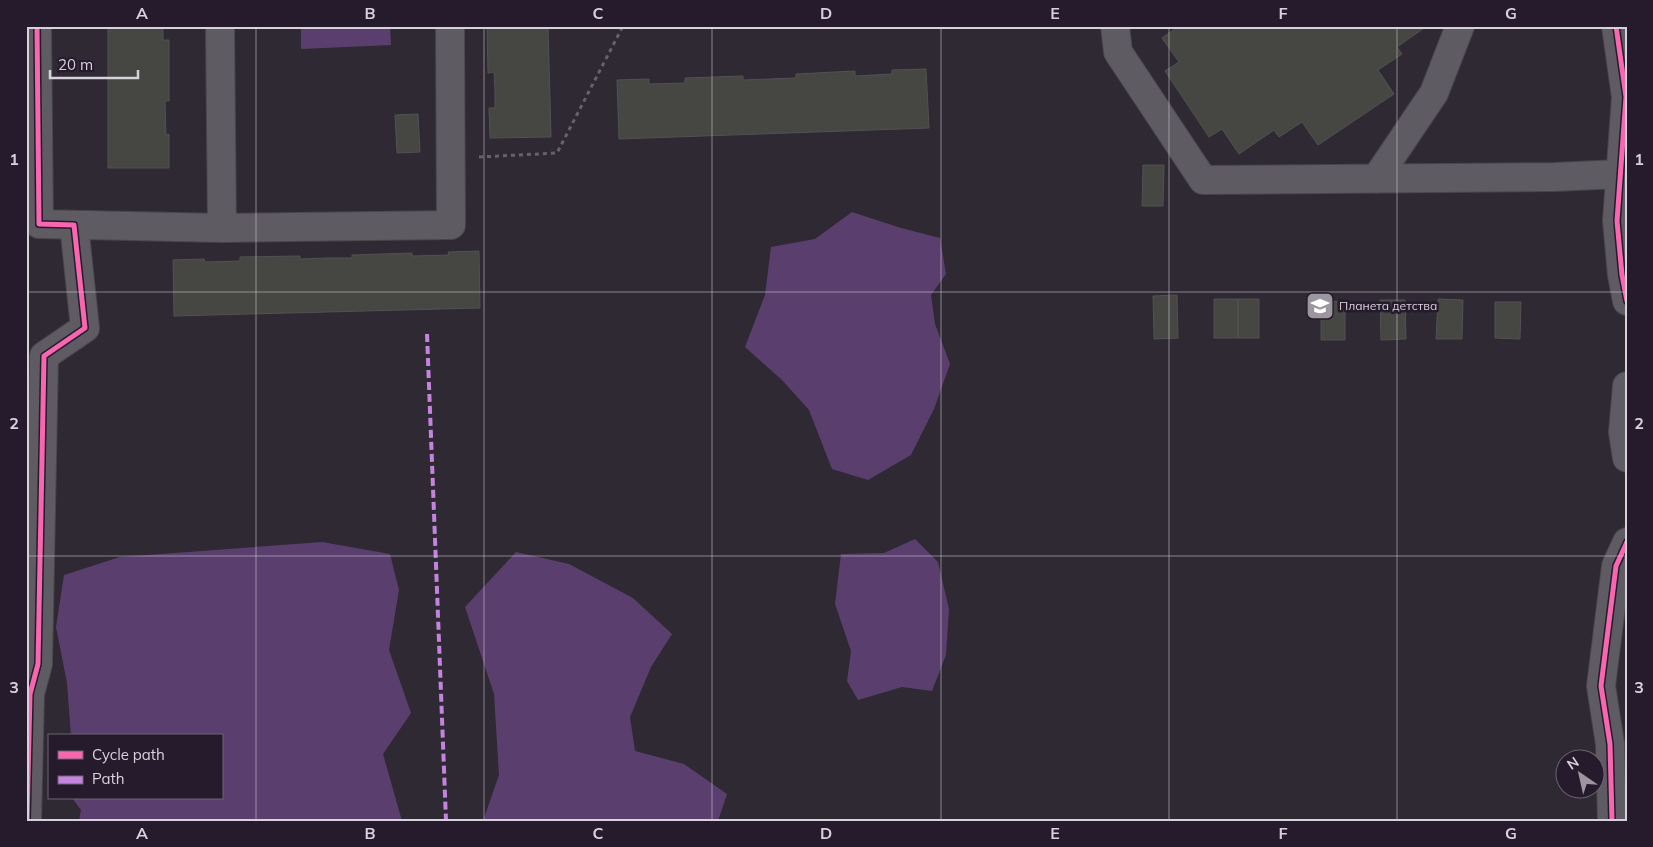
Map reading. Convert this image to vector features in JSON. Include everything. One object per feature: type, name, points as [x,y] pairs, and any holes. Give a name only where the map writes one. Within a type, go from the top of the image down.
[{"type":"street","points":[[37,26],[39,224],[222,228],[451,226],[450,26]]},
{"type":"street","points":[[220,26],[222,228]]},
{"type":"street","points":[[1115,26],[1118,52],[1203,180],[1554,177],[1620,174]]},
{"type":"street","points":[[1376,179],[1434,93],[1460,26]]},
{"type":"street","points":[[1616,26],[1626,97],[1617,221],[1622,275],[1627,301]]},
{"type":"street","points":[[27,821],[30,694],[38,664],[44,356],[85,328],[74,225]]},
{"type":"street","points":[[1627,386],[1623,432],[1627,458]]},
{"type":"street","points":[[1612,821],[1610,744],[1600,686],[1616,566],[1627,542]]},
{"type":"path","points":[[451,158],[557,153],[623,26]]},
{"type":"shaded area","points":[[301,26],[390,26],[391,45],[301,49]]},
{"type":"shaded area","points":[[852,212],[940,238],[946,274],[931,295],[935,324],[950,364],[934,409],[911,455],[868,480],[832,469],[809,410],[782,380],[745,347],[765,295],[771,247],[815,239]]},
{"type":"shaded area","points":[[915,539],[938,562],[949,609],[946,655],[932,691],[902,687],[858,700],[847,681],[851,651],[835,604],[841,554],[884,553]]},
{"type":"shaded area","points":[[322,542],[390,554],[399,590],[389,650],[411,713],[383,754],[402,821],[79,821],[81,810],[74,800],[222,800],[222,734],[71,734],[67,683],[56,627],[64,575],[120,557]]},
{"type":"shaded area","points":[[516,552],[569,564],[633,598],[672,634],[651,667],[630,717],[635,751],[684,764],[727,794],[718,821],[483,821],[499,775],[494,694],[465,607]]},
{"type":"building","points":[[108,26],[163,26],[163,40],[169,40],[169,101],[165,101],[166,135],[169,134],[169,168],[108,168]]},
{"type":"building","points":[[487,26],[548,26],[551,137],[490,138],[489,108],[495,108],[495,91],[494,72],[488,73]]},
{"type":"building","points":[[1179,26],[1427,26],[1397,47],[1402,54],[1378,70],[1394,94],[1318,145],[1302,122],[1279,137],[1274,130],[1239,154],[1222,129],[1209,137],[1165,71],[1179,62],[1162,38]]},
{"type":"building","points":[[926,69],[929,128],[619,139],[617,80],[649,79],[649,84],[685,83],[685,78],[743,76],[743,80],[796,78],[796,74],[855,71],[855,76],[892,74],[892,70]]},
{"type":"building","points":[[418,114],[420,152],[397,153],[395,115]]},
{"type":"building","points":[[1143,165],[1164,165],[1163,206],[1142,206]]},
{"type":"building","points":[[479,251],[480,308],[174,316],[173,260],[204,259],[205,262],[240,261],[240,257],[300,256],[300,259],[352,258],[352,255],[412,253],[412,256],[449,255],[448,252]]},
{"type":"building","points":[[1177,295],[1178,338],[1154,339],[1153,296]]},
{"type":"building","points":[[1214,299],[1238,299],[1238,338],[1214,338]]},
{"type":"building","points":[[1238,299],[1259,299],[1259,338],[1238,338]]},
{"type":"building","points":[[1438,299],[1463,300],[1462,339],[1436,339]]},
{"type":"building","points":[[1380,300],[1405,300],[1406,339],[1381,340]]},
{"type":"building","points":[[1345,301],[1345,340],[1321,340],[1321,302]]},
{"type":"building","points":[[1495,302],[1521,302],[1520,339],[1495,338]]},
{"type":"marked path","points":[[427,334],[446,821]]},
{"type":"cycle path","points":[[27,821],[30,694],[38,664],[44,356],[85,328],[74,225],[39,224],[37,26]]},
{"type":"cycle path","points":[[1616,26],[1626,97],[1617,221],[1622,275],[1627,301]]},
{"type":"cycle path","points":[[1612,821],[1610,744],[1601,686],[1616,566],[1627,542]]},
{"type":"place","name":"Планета детства","points":[[1320,306]]}]
